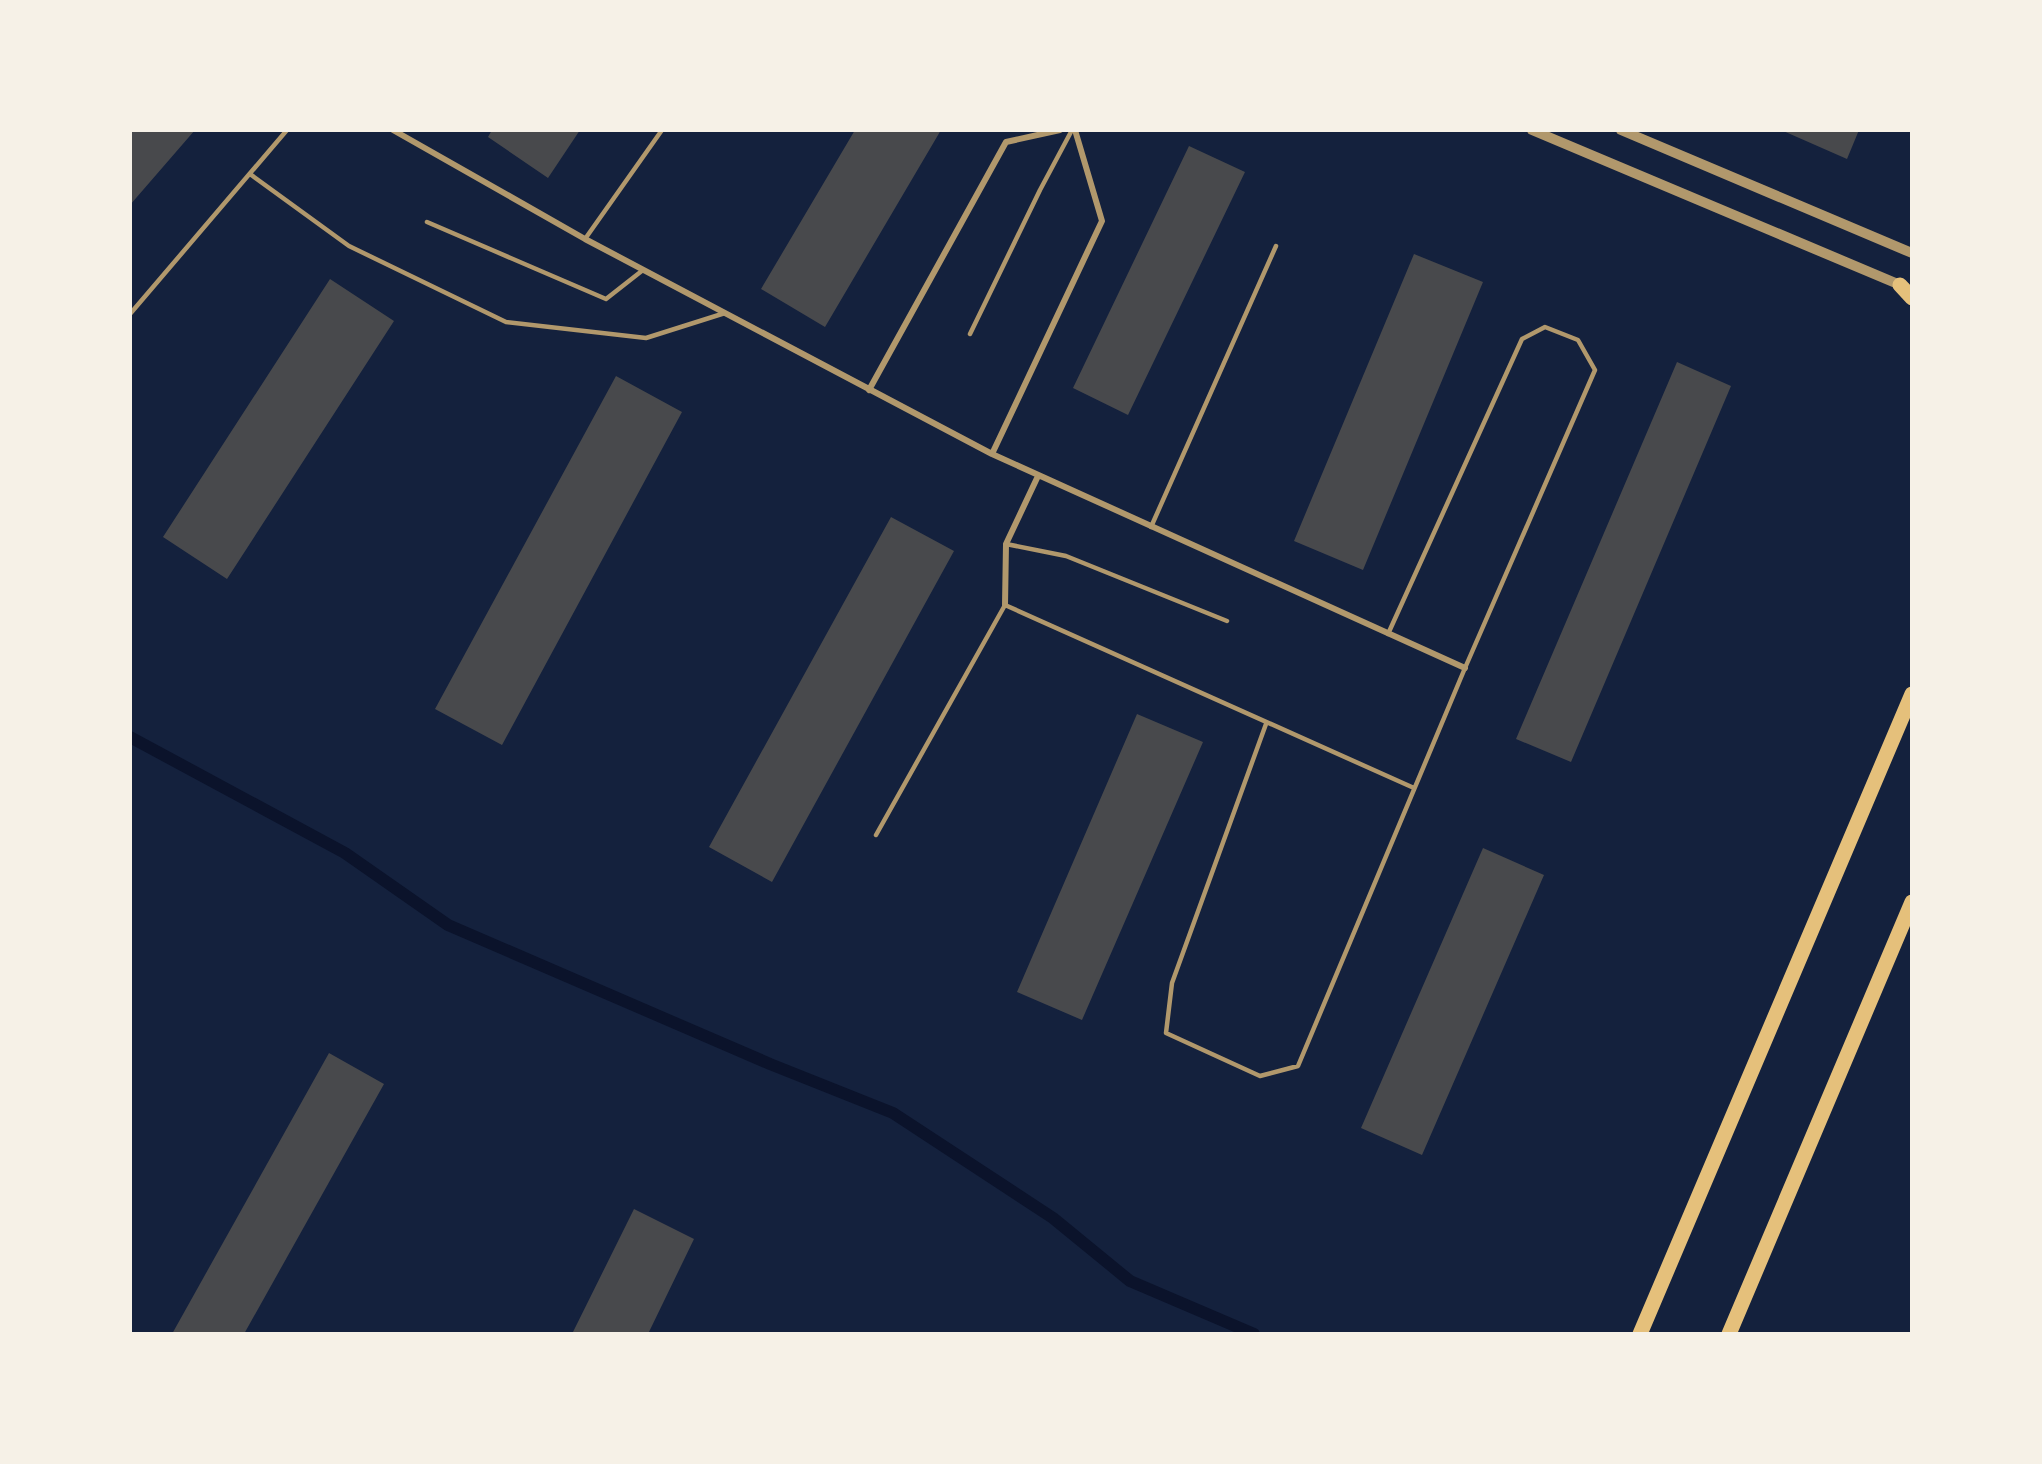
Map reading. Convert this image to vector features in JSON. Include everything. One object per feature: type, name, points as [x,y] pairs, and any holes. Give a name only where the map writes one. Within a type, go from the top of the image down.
[{"type":"main road","points":[[1906,287],[1911,298]]},
{"type":"main road","points":[[1640,1334],[1911,694]]},
{"type":"main road","points":[[1729,1334],[1911,903]]},
{"type":"street","points":[[393,130],[585,239],[992,454],[1465,668]]},
{"type":"street","points":[[869,390],[1006,142],[1060,130]]},
{"type":"street","points":[[992,454],[1102,222],[1074,130]]},
{"type":"street","points":[[1532,130],[1906,287]]},
{"type":"street","points":[[1621,130],[1911,253]]},
{"type":"street","points":[[1005,605],[1006,544],[1038,476]]},
{"type":"lane","points":[[130,314],[287,130]]},
{"type":"lane","points":[[585,239],[662,130]]},
{"type":"lane","points":[[970,334],[1040,190],[1074,130]]},
{"type":"lane","points":[[250,174],[349,246],[506,322],[646,338],[725,313]]},
{"type":"lane","points":[[427,222],[606,299],[643,270]]},
{"type":"lane","points":[[1151,527],[1276,246]]},
{"type":"lane","points":[[1266,724],[1172,983],[1166,1033],[1260,1076],[1298,1066],[1465,668],[1595,370],[1578,340],[1545,327],[1522,339],[1388,634]]},
{"type":"lane","points":[[1006,544],[1066,556],[1227,621]]},
{"type":"lane","points":[[876,835],[1005,605],[1266,724],[1414,788]]},
{"type":"building","points":[[130,130],[195,130],[130,205]]},
{"type":"building","points":[[492,130],[580,130],[548,178],[488,137]]},
{"type":"building","points":[[855,130],[941,130],[825,327],[761,289]]},
{"type":"building","points":[[1781,130],[1859,130],[1847,159]]},
{"type":"building","points":[[1189,146],[1245,172],[1128,415],[1073,388]]},
{"type":"building","points":[[1414,254],[1483,282],[1363,570],[1294,541]]},
{"type":"building","points":[[330,279],[394,321],[227,579],[163,537]]},
{"type":"building","points":[[1677,362],[1731,386],[1571,762],[1516,739]]},
{"type":"building","points":[[616,376],[682,412],[502,745],[435,709]]},
{"type":"building","points":[[891,517],[954,551],[772,882],[709,847]]},
{"type":"building","points":[[1137,714],[1203,742],[1082,1020],[1017,992]]},
{"type":"building","points":[[1483,848],[1544,875],[1422,1155],[1361,1128]]},
{"type":"building","points":[[329,1053],[384,1084],[244,1334],[172,1334]]},
{"type":"building","points":[[634,1209],[694,1239],[648,1334],[572,1334]]},
{"type":"waterway","points":[[130,737],[345,853],[448,925],[770,1064],[893,1113],[1053,1218],[1130,1281],[1254,1334]]}]
